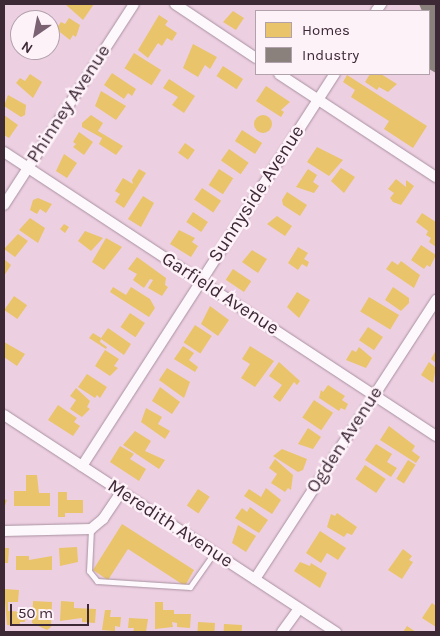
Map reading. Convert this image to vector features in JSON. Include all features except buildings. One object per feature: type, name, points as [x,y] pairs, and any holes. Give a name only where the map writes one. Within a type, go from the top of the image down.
[{"type":"street","name":"Phinney Avenue","points":[[4,204],[134,4]]},
{"type":"street","points":[[175,4],[255,57]]},
{"type":"street","points":[[280,75],[436,177]]},
{"type":"street","name":"Sunnyside Avenue","points":[[82,466],[334,75]]},
{"type":"street","name":"Garfield Avenue","points":[[4,152],[436,436]]},
{"type":"street","name":"Ogden Avenue","points":[[255,579],[436,300]]},
{"type":"street","name":"Meredith Avenue","points":[[4,415],[298,609],[336,632]]},
{"type":"street","points":[[4,531],[91,529],[103,520],[121,492]]},
{"type":"street","points":[[282,632],[298,609]]},
{"type":"lane","points":[[91,529],[89,571],[97,581],[190,588],[214,552]]}]
